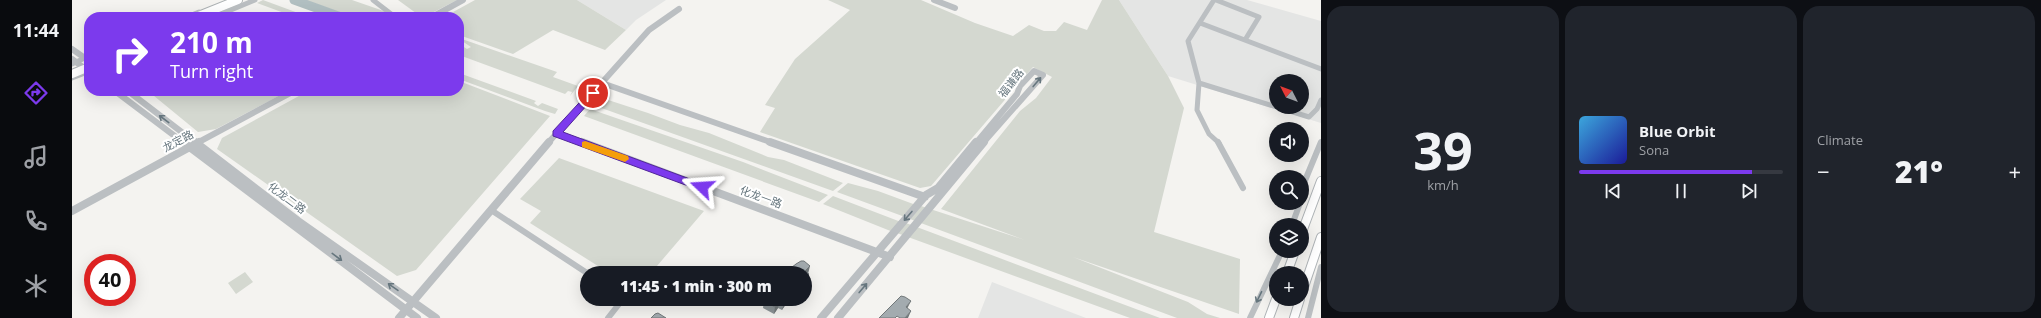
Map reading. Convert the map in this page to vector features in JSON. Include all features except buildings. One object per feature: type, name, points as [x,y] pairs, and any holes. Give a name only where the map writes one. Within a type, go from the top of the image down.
[{"type":"main road","points":[[208,12],[238,0]]},
{"type":"main road","points":[[218,12],[246,0]]},
{"type":"main road","points":[[72,74],[83,65]]},
{"type":"main road","points":[[1307,218],[1321,181]]},
{"type":"main road","points":[[1309,272],[1321,237]]},
{"type":"main road","points":[[1268,318],[1273,306]]},
{"type":"main road","points":[[1294,318],[1298,306]]},
{"type":"street","points":[[199,12],[229,0]]},
{"type":"street","points":[[226,12],[255,0]]},
{"type":"street","points":[[373,0],[389,12]]},
{"type":"street","points":[[441,12],[463,0]]},
{"type":"street","points":[[934,0],[957,7],[944,0]]},
{"type":"street","points":[[1242,188],[1219,143],[1209,134],[1197,110],[1199,83],[1188,41],[1215,0],[1259,17],[1245,40]]},
{"type":"street","points":[[399,318],[556,134],[649,30],[679,9]]},
{"type":"street","points":[[1200,22],[1321,69]]},
{"type":"street","points":[[72,49],[83,65],[72,78]]},
{"type":"street","name":"福谦路","points":[[821,318],[925,197],[938,188],[1017,94],[1020,86],[1034,71],[1043,75],[1022,97],[952,179],[890,257],[838,318]]},
{"type":"street","points":[[602,83],[925,197]]},
{"type":"street","points":[[1199,83],[1309,117],[1317,109],[1321,100]]},
{"type":"street","name":"化龙二路","points":[[122,96],[436,318]]},
{"type":"street","name":"化龙二路","points":[[134,96],[193,146],[417,318]]},
{"type":"street","name":"龙定路","points":[[72,211],[285,96]]},
{"type":"street","name":"化龙一路","points":[[556,134],[890,257]]},
{"type":"street","points":[[1309,171],[1321,142]]},
{"type":"street","points":[[491,210],[580,268]]},
{"type":"street","points":[[1250,318],[1259,296],[1273,274],[1279,258]]},
{"type":"street","points":[[1308,318],[1321,267]]},
{"type":"street","points":[[608,318],[617,306]]},
{"type":"shaded area","points":[[263,0],[295,12],[281,12],[257,3]]},
{"type":"shaded area","points":[[305,0],[352,0],[387,12],[339,12]]},
{"type":"shaded area","points":[[398,0],[457,0],[434,12],[414,12]]},
{"type":"shaded area","points":[[475,0],[577,0],[626,30],[605,50],[553,30],[513,54],[464,37],[464,12],[453,12]]},
{"type":"shaded area","points":[[577,0],[666,0],[636,20],[626,30]]},
{"type":"shaded area","points":[[828,0],[921,0],[975,23],[1013,36],[1029,25],[1044,31],[1056,31],[1064,22],[1087,30],[1102,0],[1119,0],[1168,76],[1184,108],[1154,232],[1240,259],[1239,314],[1073,257],[1188,302],[1207,314],[1220,318],[1177,318],[910,219],[921,206],[1025,240],[941,209],[1020,111],[1036,98],[1052,77],[1033,67],[931,186],[920,188],[760,132],[775,108],[765,105],[795,59],[850,10]]},
{"type":"shaded area","points":[[1119,0],[1247,0],[1321,21],[1321,123],[1292,114],[1309,114],[1309,74],[1269,74],[1269,107],[1168,76]]},
{"type":"shaded area","points":[[464,40],[557,72],[553,77],[578,86],[570,96],[572,92],[568,91],[565,94],[464,57],[464,47],[467,49],[471,47],[464,42]]},
{"type":"shaded area","points":[[464,75],[536,101],[534,103],[538,106],[542,103],[558,109],[555,114],[464,81]]},
{"type":"shaded area","points":[[464,83],[550,116],[416,270],[397,276],[217,149],[222,138],[299,96],[464,96]]},
{"type":"shaded area","points":[[154,96],[279,96],[216,129],[198,132]]},
{"type":"shaded area","points":[[599,97],[680,125],[709,133],[768,157],[784,160],[843,183],[833,191],[593,105]]},
{"type":"shaded area","points":[[590,109],[743,162],[828,195],[819,202],[584,116]]},
{"type":"shaded area","points":[[559,158],[704,211],[657,266],[598,266],[530,223],[541,211],[520,199]]},
{"type":"shaded area","points":[[848,183],[878,191],[916,205],[905,217],[837,192]]},
{"type":"shaded area","points":[[833,196],[901,222],[893,232],[823,204]]},
{"type":"shaded area","points":[[906,223],[1160,318],[1130,318],[897,233]]},
{"type":"shaded area","points":[[245,272],[253,282],[236,294],[228,283]]},
{"type":"shaded area","points":[[992,282],[1086,318],[978,318]]},
{"type":"waterway","points":[[294,0],[327,12]]},
{"type":"slow traffic","points":[[585,144],[625,159]]},
{"type":"route","points":[[593,93],[556,134],[702,187]]}]
